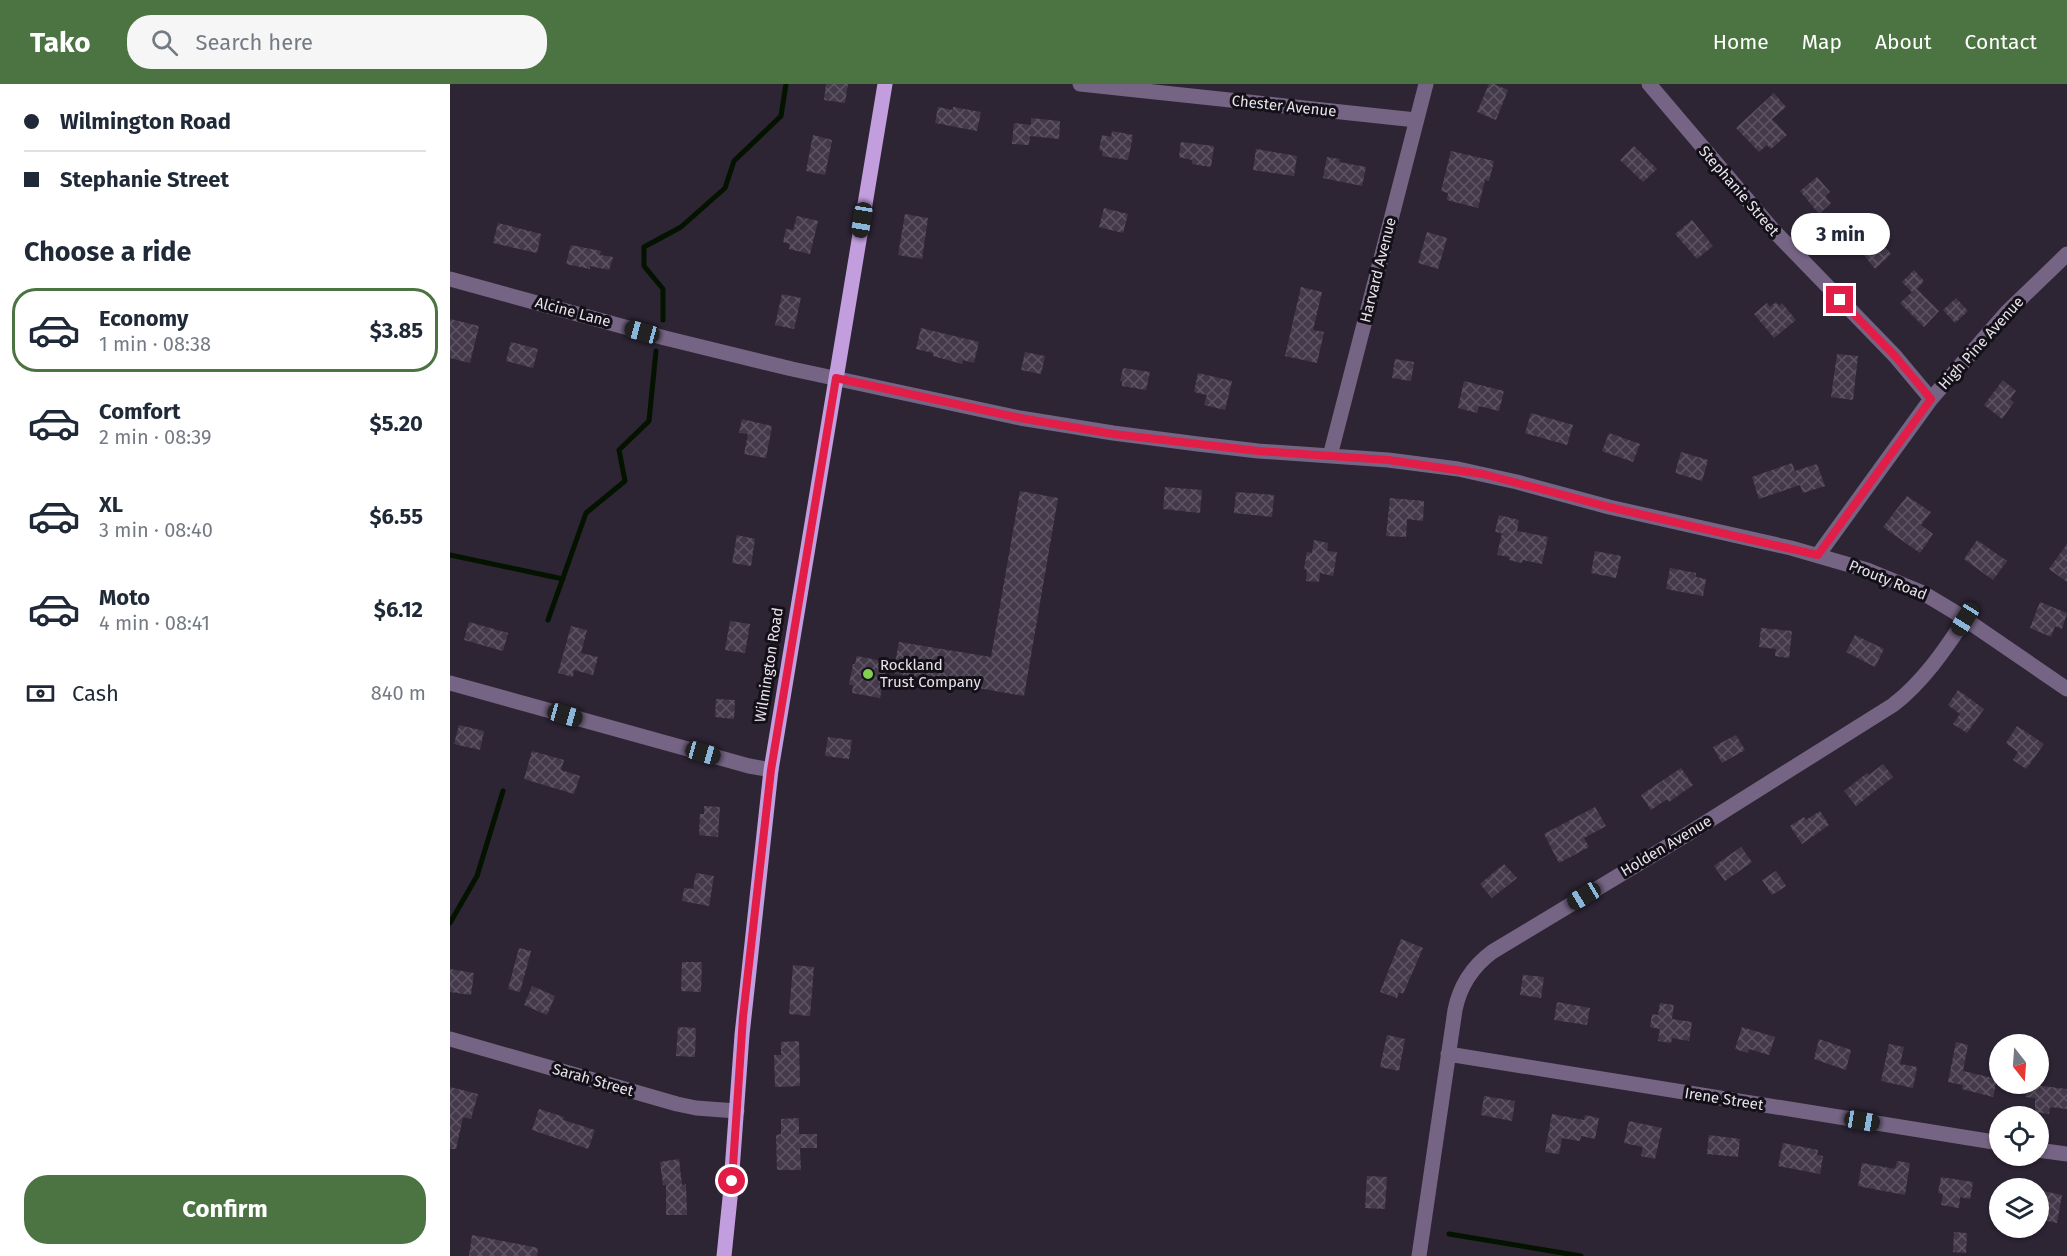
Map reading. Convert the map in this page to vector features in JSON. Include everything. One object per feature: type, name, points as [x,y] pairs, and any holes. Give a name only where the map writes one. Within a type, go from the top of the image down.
[{"type":"main road","name":"Wilmington Road","points":[[724,1256],[749,962],[771,770],[885,84]]},
{"type":"street","name":"Chester Avenue","points":[[1080,84],[1416,120]]},
{"type":"street","name":"Harvard Avenue","points":[[1330,456],[1426,84]]},
{"type":"street","name":"Stephanie Street","points":[[1649,84],[1774,231],[1895,356],[1931,399]]},
{"type":"street","name":"High Pine Avenue","points":[[1818,555],[1931,399],[2007,312],[2067,254]]},
{"type":"street","name":"Alcine Lane","points":[[450,279],[665,338],[836,378]]},
{"type":"street","name":"Prouty Road","points":[[836,378],[1067,426],[1248,450],[1388,460],[1483,474],[1609,507],[1818,555],[1867,570],[1937,601],[2067,689]]},
{"type":"street","name":"Holden Avenue","points":[[1419,1256],[1459,993],[1472,970],[1485,957],[1893,705],[1921,679],[1965,619]]},
{"type":"street","points":[[450,683],[749,766],[771,770]]},
{"type":"street","name":"Sarah Street","points":[[450,1039],[677,1104],[737,1111]]},
{"type":"street","name":"Irene Street","points":[[1448,1054],[1989,1141]]},
{"type":"street","points":[[2049,1152],[2067,1154]]},
{"type":"building","points":[[826,84],[848,84],[845,103],[824,100]]},
{"type":"building","points":[[1489,84],[1508,90],[1496,120],[1477,112]]},
{"type":"building","points":[[1774,93],[1786,107],[1772,119],[1787,135],[1771,149],[1767,145],[1759,152],[1736,128]]},
{"type":"building","points":[[938,107],[981,112],[977,131],[935,123]]},
{"type":"building","points":[[1031,118],[1060,121],[1059,139],[1030,136],[1029,145],[1012,144],[1014,123],[1031,125]]},
{"type":"building","points":[[1112,131],[1133,135],[1128,160],[1102,156],[1103,151],[1099,150],[1102,135],[1111,137]]},
{"type":"building","points":[[813,135],[832,140],[825,175],[806,171]]},
{"type":"building","points":[[1181,142],[1214,146],[1211,167],[1192,164],[1192,160],[1179,157]]},
{"type":"building","points":[[1634,146],[1657,169],[1643,182],[1620,160]]},
{"type":"building","points":[[1256,149],[1297,156],[1294,176],[1253,170]]},
{"type":"building","points":[[1451,151],[1494,161],[1489,181],[1485,180],[1478,208],[1447,200],[1448,193],[1441,191]]},
{"type":"building","points":[[1327,157],[1340,159],[1339,162],[1366,167],[1362,186],[1323,178]]},
{"type":"building","points":[[1817,177],[1830,192],[1825,196],[1831,203],[1819,214],[1800,191]]},
{"type":"building","points":[[1104,208],[1128,214],[1123,233],[1099,227]]},
{"type":"building","points":[[905,214],[928,218],[922,259],[898,255]]},
{"type":"building","points":[[797,216],[818,221],[810,254],[789,249],[790,244],[783,242],[786,229],[793,230]]},
{"type":"building","points":[[1692,220],[1713,246],[1697,259],[1675,234]]},
{"type":"building","points":[[498,223],[541,234],[537,253],[493,243]]},
{"type":"building","points":[[1869,231],[1891,254],[1875,269],[1855,244]]},
{"type":"building","points":[[1427,232],[1447,238],[1438,269],[1418,263]]},
{"type":"building","points":[[571,245],[601,251],[600,255],[613,257],[609,270],[566,264]]},
{"type":"building","points":[[1914,270],[1924,281],[1917,289],[1939,311],[1924,327],[1900,303],[1912,292],[1902,282]]},
{"type":"building","points":[[1301,287],[1322,292],[1313,330],[1324,332],[1317,363],[1285,356]]},
{"type":"building","points":[[782,294],[801,298],[794,329],[775,325]]},
{"type":"building","points":[[1956,298],[1968,311],[1955,323],[1943,310]]},
{"type":"building","points":[[1776,302],[1779,306],[1782,303],[1796,320],[1774,338],[1754,314],[1767,303],[1770,307]]},
{"type":"building","points":[[450,319],[479,326],[470,363],[450,358]]},
{"type":"building","points":[[921,328],[979,342],[974,363],[963,360],[962,364],[916,349]]},
{"type":"building","points":[[511,342],[538,349],[533,368],[506,361]]},
{"type":"building","points":[[1025,352],[1045,356],[1041,374],[1021,370]]},
{"type":"building","points":[[1837,354],[1858,356],[1853,400],[1831,397]]},
{"type":"building","points":[[1395,359],[1414,362],[1411,381],[1392,378]]},
{"type":"building","points":[[1123,368],[1150,372],[1146,390],[1122,386],[1122,381],[1120,381]]},
{"type":"building","points":[[1198,373],[1232,381],[1225,410],[1204,405],[1207,395],[1194,392]]},
{"type":"building","points":[[2003,380],[2016,391],[2010,399],[2014,402],[2002,419],[1984,405]]},
{"type":"building","points":[[1464,381],[1504,391],[1499,411],[1479,406],[1477,413],[1458,408]]},
{"type":"building","points":[[1531,413],[1573,425],[1567,445],[1525,433]]},
{"type":"building","points":[[742,419],[772,426],[766,458],[744,454],[748,434],[739,433]]},
{"type":"building","points":[[1609,433],[1640,444],[1633,462],[1602,451]]},
{"type":"building","points":[[1681,452],[1708,460],[1702,481],[1675,473]]},
{"type":"building","points":[[1792,463],[1795,471],[1817,464],[1825,486],[1803,493],[1800,485],[1759,499],[1752,477]]},
{"type":"building","points":[[1165,487],[1202,490],[1200,513],[1163,509]]},
{"type":"building","points":[[1020,491],[1058,498],[1024,696],[893,673],[899,642],[991,657]]},
{"type":"building","points":[[1236,492],[1274,495],[1272,517],[1234,513]]},
{"type":"building","points":[[1907,496],[1931,512],[1921,525],[1933,534],[1920,553],[1883,527]]},
{"type":"building","points":[[1390,498],[1424,501],[1423,521],[1407,519],[1406,537],[1386,536]]},
{"type":"building","points":[[1499,515],[1519,520],[1517,531],[1548,537],[1542,564],[1523,560],[1522,563],[1509,560],[1510,557],[1497,555],[1502,533],[1495,532]]},
{"type":"building","points":[[737,535],[755,539],[751,566],[732,563]]},
{"type":"building","points":[[1314,540],[1328,543],[1327,551],[1337,552],[1333,576],[1320,573],[1319,582],[1306,581],[1307,570],[1304,569],[1307,552],[1312,553]]},
{"type":"building","points":[[1977,540],[2007,561],[1993,580],[1964,559]]},
{"type":"building","points":[[2067,544],[2067,582],[2049,569]]},
{"type":"building","points":[[1595,551],[1621,556],[1616,578],[1591,573]]},
{"type":"building","points":[[1670,568],[1696,573],[1696,577],[1706,579],[1703,596],[1666,589]]},
{"type":"building","points":[[2040,602],[2067,613],[2062,629],[2055,626],[2051,637],[2030,628]]},
{"type":"building","points":[[730,621],[750,624],[745,653],[725,650]]},
{"type":"building","points":[[469,622],[508,633],[503,651],[464,640]]},
{"type":"building","points":[[571,626],[587,630],[581,653],[598,657],[593,675],[574,670],[573,677],[558,673]]},
{"type":"building","points":[[1761,628],[1792,631],[1789,658],[1775,656],[1776,649],[1759,647]]},
{"type":"building","points":[[1855,635],[1884,649],[1875,667],[1846,652]]},
{"type":"building","name":"Rockland Trust Company","points":[[857,656],[887,662],[880,698],[852,693],[853,685],[849,685]]},
{"type":"building","points":[[1958,690],[1984,709],[1967,733],[1953,724],[1960,714],[1948,705]]},
{"type":"building","points":[[716,699],[735,700],[734,719],[715,717]]},
{"type":"building","points":[[459,725],[484,731],[480,750],[454,744]]},
{"type":"building","points":[[2017,726],[2044,744],[2026,769],[2013,760],[2018,752],[2006,743]]},
{"type":"building","points":[[1736,735],[1745,750],[1722,763],[1713,747]]},
{"type":"building","points":[[828,737],[852,740],[849,759],[825,756]]},
{"type":"building","points":[[532,751],[564,760],[561,770],[580,776],[574,794],[524,779]]},
{"type":"building","points":[[1883,764],[1893,777],[1856,806],[1844,791]]},
{"type":"building","points":[[1681,768],[1693,785],[1669,802],[1667,799],[1651,810],[1641,795]]},
{"type":"building","points":[[704,806],[720,807],[718,837],[699,835],[700,814],[704,814]]},
{"type":"building","points":[[1595,807],[1606,826],[1584,838],[1589,847],[1559,863],[1544,834]]},
{"type":"building","points":[[1820,811],[1829,825],[1802,844],[1790,826]]},
{"type":"building","points":[[1741,847],[1752,862],[1725,881],[1714,866]]},
{"type":"building","points":[[1504,864],[1517,878],[1492,898],[1480,884]]},
{"type":"building","points":[[1776,871],[1786,886],[1772,895],[1762,880]]},
{"type":"building","points":[[696,873],[714,876],[709,906],[682,901],[684,888],[693,889]]},
{"type":"building","points":[[1401,939],[1423,948],[1403,994],[1399,992],[1397,998],[1380,992]]},
{"type":"building","points":[[519,948],[531,951],[520,992],[508,989]]},
{"type":"building","points":[[682,962],[702,962],[701,992],[681,991]]},
{"type":"building","points":[[793,965],[814,967],[810,1016],[789,1014]]},
{"type":"building","points":[[450,969],[474,973],[471,995],[450,992]]},
{"type":"building","points":[[1523,975],[1544,977],[1541,998],[1520,995]]},
{"type":"building","points":[[532,986],[555,996],[547,1015],[524,1005]]},
{"type":"building","points":[[1557,1002],[1590,1008],[1587,1025],[1554,1020]]},
{"type":"building","points":[[1660,1003],[1674,1005],[1672,1019],[1692,1022],[1689,1041],[1672,1038],[1671,1043],[1658,1041],[1660,1029],[1650,1027],[1652,1014],[1658,1015]]},
{"type":"building","points":[[678,1027],[696,1028],[695,1057],[676,1056]]},
{"type":"building","points":[[1742,1027],[1775,1037],[1769,1055],[1749,1049],[1748,1053],[1735,1049]]},
{"type":"building","points":[[1387,1035],[1405,1039],[1399,1071],[1380,1067]]},
{"type":"building","points":[[1819,1039],[1851,1050],[1846,1070],[1814,1059]]},
{"type":"building","points":[[799,1041],[800,1086],[775,1087],[774,1055],[781,1055],[781,1042]]},
{"type":"building","points":[[1956,1042],[1968,1045],[1963,1071],[1989,1077],[1989,1094],[1994,1094],[1993,1097],[1962,1089],[1963,1085],[1948,1082]]},
{"type":"building","points":[[1889,1044],[1904,1047],[1900,1064],[1917,1067],[1913,1088],[1881,1081]]},
{"type":"building","points":[[450,1087],[478,1094],[471,1119],[463,1117],[456,1149],[450,1149]]},
{"type":"building","points":[[2049,1087],[2067,1089],[2067,1109],[2050,1107],[2049,1114],[2049,1106],[2035,1106],[2035,1098],[2026,1097],[2026,1094],[2049,1094]]},
{"type":"building","points":[[1484,1096],[1515,1101],[1512,1121],[1481,1115]]},
{"type":"building","points":[[539,1109],[564,1117],[563,1120],[595,1130],[588,1149],[532,1130]]},
{"type":"building","points":[[1552,1114],[1584,1120],[1585,1115],[1599,1118],[1595,1139],[1581,1136],[1580,1141],[1562,1138],[1559,1154],[1545,1152]]},
{"type":"building","points":[[799,1118],[799,1134],[817,1134],[817,1148],[800,1148],[801,1170],[777,1170],[776,1135],[781,1134],[781,1119]]},
{"type":"building","points":[[1629,1121],[1662,1128],[1655,1159],[1641,1156],[1643,1147],[1624,1143]]},
{"type":"building","points":[[1709,1135],[1740,1139],[1738,1157],[1707,1154]]},
{"type":"building","points":[[1783,1143],[1818,1150],[1817,1155],[1823,1156],[1820,1174],[1778,1166]]},
{"type":"building","points":[[679,1159],[682,1185],[686,1184],[687,1215],[666,1215],[666,1185],[663,1185],[660,1162]]},
{"type":"building","points":[[1897,1161],[1910,1163],[1905,1195],[1858,1186],[1862,1163],[1895,1169]]},
{"type":"building","points":[[1367,1176],[1387,1177],[1385,1209],[1365,1208]]},
{"type":"building","points":[[1941,1177],[1973,1182],[1970,1199],[1960,1197],[1959,1208],[1941,1205],[1943,1194],[1938,1193]]},
{"type":"building","points":[[2049,1192],[2062,1195],[2057,1223],[2049,1221]]},
{"type":"building","points":[[1954,1232],[1967,1233],[1966,1253],[1953,1252]]},
{"type":"building","points":[[472,1235],[538,1248],[537,1256],[469,1256]]},
{"type":"waterway","points":[[663,320],[663,289],[644,266],[644,247],[681,227],[725,188],[734,161],[781,116],[786,84]]},
{"type":"waterway","points":[[548,620],[586,513],[625,481],[619,450],[649,421],[656,351]]},
{"type":"waterway","points":[[450,555],[563,579]]},
{"type":"waterway","points":[[450,923],[477,876],[503,791]]},
{"type":"waterway","points":[[1449,1234],[1581,1256]]},
{"type":"place","name":"Rockland Trust Company","points":[[868,674]]},
{"type":"route","points":[[732,1181],[743,1017],[771,770],[836,378],[1020,418],[1113,434],[1258,451],[1388,460],[1458,469],[1609,507],[1818,555],[1931,399],[1895,356],[1840,300]]}]
